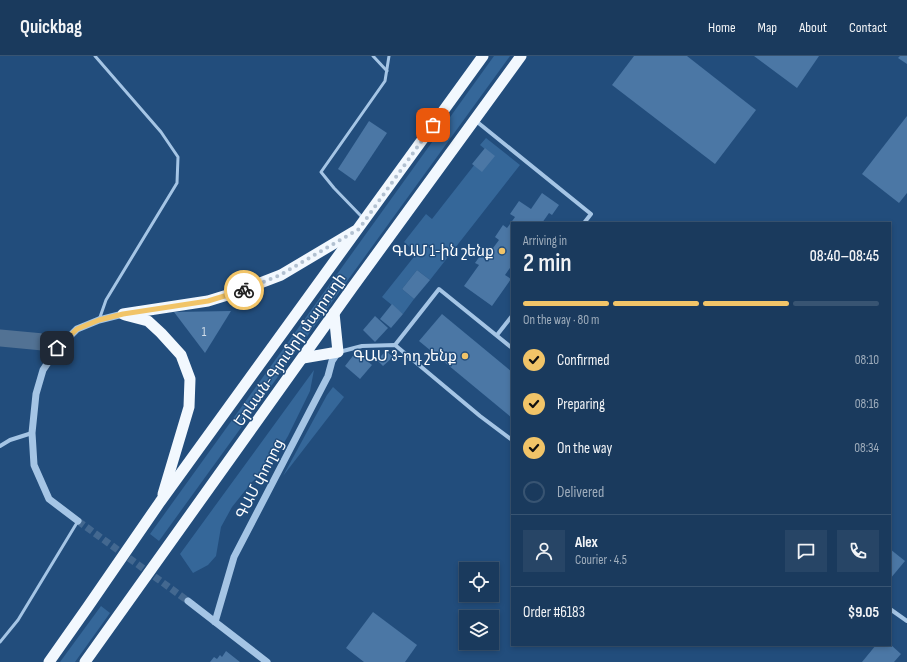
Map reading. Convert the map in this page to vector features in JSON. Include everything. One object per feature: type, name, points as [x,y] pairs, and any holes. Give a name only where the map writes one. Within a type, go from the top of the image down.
[{"type":"highway","name":"Երևան-Գյումրի մայրուղի","points":[[48,662],[160,502],[482,56]]},
{"type":"highway","name":"Երևան-Գյումրի մայրուղի","points":[[85,662],[334,313],[521,56]]},
{"type":"highway","points":[[123,314],[208,301],[237,292],[280,275],[362,224]]},
{"type":"highway","points":[[303,358],[338,352],[334,313]]},
{"type":"highway","points":[[123,314],[148,321],[161,333],[181,355],[190,379],[190,407],[160,502]]},
{"type":"street","points":[[475,120],[591,214],[585,222]]},
{"type":"street","points":[[395,345],[439,289],[511,347]]},
{"type":"street","points":[[78,521],[49,499],[34,465],[32,433],[36,394],[43,370],[57,348],[77,329],[99,320],[123,314]]},
{"type":"street","points":[[497,335],[511,317]]},
{"type":"street","points":[[338,352],[362,346],[395,345],[480,416],[511,439]]},
{"type":"street","name":"ԳԱՄ փողոց","points":[[216,622],[234,557],[328,376],[332,361],[338,352]]},
{"type":"street","points":[[0,446],[10,440],[32,433]]},
{"type":"street","points":[[188,601],[267,662]]},
{"type":"street","points":[[891,610],[907,621]]},
{"type":"lane","points":[[95,56],[161,132],[178,157],[177,183],[106,300],[99,320]]},
{"type":"lane","points":[[373,56],[386,71]]},
{"type":"lane","points":[[362,224],[321,172],[385,81],[389,56]]},
{"type":"lane","points":[[0,642],[18,620],[78,521]]},
{"type":"shaded area","points":[[494,56],[510,56],[159,541],[150,534]]},
{"type":"shaded area","points":[[486,138],[520,165],[430,280],[417,270],[402,289],[414,299],[403,314],[382,297],[417,253],[404,242],[426,214],[432,219],[486,150],[480,145]]},
{"type":"shaded area","points":[[314,370],[310,391],[288,436],[272,463],[252,482],[232,507],[221,527],[216,556],[208,565],[193,573],[180,554]]},
{"type":"shaded area","points":[[333,387],[344,397],[283,476],[327,395]]},
{"type":"shaded area","points":[[101,606],[110,613],[75,662],[60,662]]},
{"type":"building","points":[[634,56],[687,56],[756,110],[715,164],[612,85]]},
{"type":"building","points":[[754,56],[819,56],[797,88]]},
{"type":"building","points":[[900,56],[907,56],[907,64],[898,58]]},
{"type":"building","points":[[907,116],[907,193],[899,203],[862,174]]},
{"type":"building","points":[[369,121],[387,133],[355,181],[338,169]]},
{"type":"building","points":[[485,148],[495,156],[482,172],[472,164]]},
{"type":"building","name":"ԳԱՄ 1-ին շենք","points":[[542,193],[559,205],[552,215],[549,213],[543,222],[511,222],[515,217],[510,214],[519,201],[531,209]]},
{"type":"building","name":"ԳԱՄ 1-ին շենք","points":[[511,222],[511,266],[505,275],[511,279],[492,306],[464,286],[479,265],[475,263],[485,249],[490,252],[499,240],[495,237],[503,225],[507,228]]},
{"type":"building","points":[[417,270],[430,280],[414,299],[402,289]]},
{"type":"building","points":[[392,304],[403,314],[391,328],[380,319]]},
{"type":"building","points":[[231,311],[205,353],[174,312]]},
{"type":"building","name":"ԳԱՄ 3-րդ շենք","points":[[442,314],[511,371],[511,417],[419,341]]},
{"type":"building","points":[[375,316],[388,328],[375,342],[363,330]]},
{"type":"building","points":[[386,351],[393,357],[383,366],[377,360]]},
{"type":"building","points":[[356,352],[372,365],[360,379],[345,366]]},
{"type":"building","points":[[891,550],[905,561],[891,578]]},
{"type":"building","points":[[373,612],[417,645],[405,662],[364,662],[346,648]]},
{"type":"building","points":[[891,645],[901,654],[894,662],[862,662],[875,646]]},
{"type":"building","points":[[226,651],[240,662],[210,662],[214,657],[217,659],[220,655],[222,657]]},
{"type":"waterway","points":[[0,338],[43,342]]},
{"type":"tunnel","points":[[78,521],[188,601]]},
{"type":"way so far","points":[[244,290],[280,275],[359,229],[433,125]]},
{"type":"place","name":"ԳԱՄ 1-ին շենք","points":[[502,251]]},
{"type":"place","name":"ԳԱՄ 3-րդ շենք","points":[[465,356]]},
{"type":"route","points":[[57,348],[77,329],[99,320],[123,314],[208,301],[244,290]]}]
